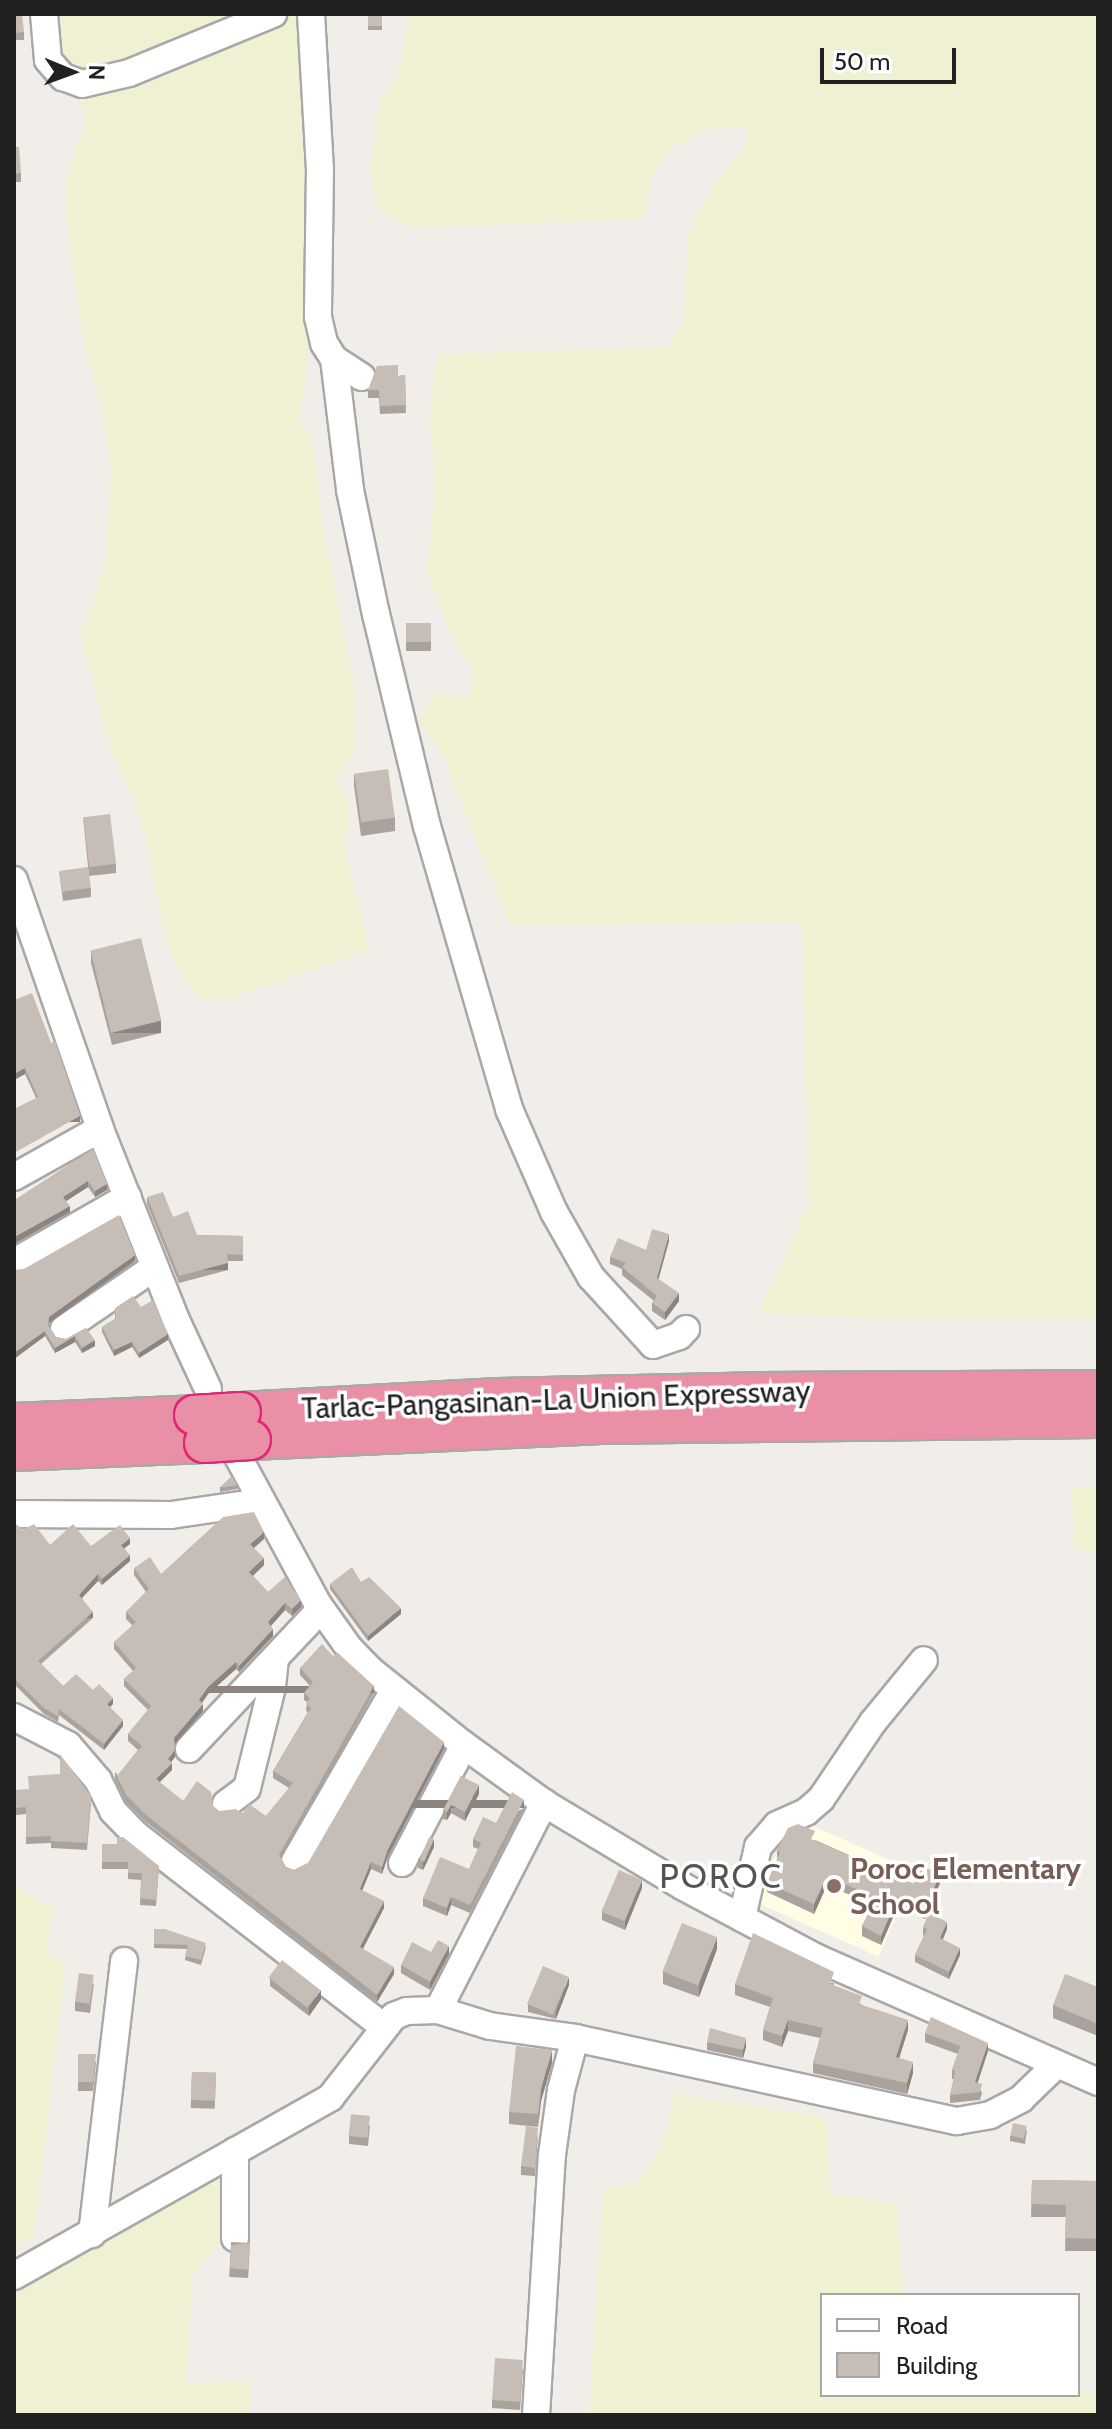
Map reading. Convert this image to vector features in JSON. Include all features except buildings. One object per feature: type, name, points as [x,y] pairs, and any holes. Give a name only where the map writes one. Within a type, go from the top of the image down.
[{"type":"highway","name":"Tarlac-Pangasinan-La Union Expressway","points":[[14,1451],[222,1425],[499,1398],[744,1392],[1098,1390]]},
{"type":"highway","name":"Tarlac-Pangasinan-La Union Expressway","points":[[14,1423],[222,1425],[1098,1418]]},
{"type":"street","points":[[44,14],[48,60],[63,77],[82,84],[129,73],[273,14]]},
{"type":"street","points":[[311,14],[320,169],[316,287],[324,343],[334,359],[350,490],[376,614],[435,855],[509,1109],[554,1212],[591,1277],[653,1345],[671,1340],[686,1329]]},
{"type":"street","points":[[334,359],[362,377]]},
{"type":"street","points":[[14,880],[24,941],[222,1425],[260,1502],[321,1609],[349,1648],[394,1690],[544,1803],[742,1918],[817,1958],[1098,2082]]},
{"type":"street","points":[[14,1177],[100,1129]]},
{"type":"street","points":[[14,1262],[128,1197]]},
{"type":"street","points":[[64,1329],[155,1267]]},
{"type":"street","points":[[14,1514],[171,1515],[260,1502]]},
{"type":"street","points":[[189,1749],[321,1609]]},
{"type":"street","points":[[226,1804],[247,1788],[272,1687],[275,1658]]},
{"type":"street","points":[[742,1918],[758,1847],[777,1825],[806,1812],[821,1799],[873,1722],[924,1660]]},
{"type":"street","points":[[295,1861],[394,1690]]},
{"type":"street","points":[[14,1717],[68,1745],[98,1780],[113,1811],[135,1834],[385,2028]]},
{"type":"street","points":[[402,1863],[464,1745]]},
{"type":"street","points":[[438,2010],[544,1803]]},
{"type":"street","points":[[92,2234],[124,1961]]},
{"type":"street","points":[[14,2276],[330,2098],[394,2016],[407,2011],[438,2010],[490,2026],[575,2038],[957,2121],[990,2115],[1021,2099],[1056,2065]]},
{"type":"street","points":[[536,2415],[552,2155],[561,2090],[575,2038]]},
{"type":"street","points":[[235,2151],[235,2238]]},
{"type":"shaded area","name":"Poroc Elementary School","points":[[793,1817],[916,1872],[879,1957],[755,1902]]},
{"type":"green space","points":[[61,14],[297,14],[306,199],[308,363],[299,421],[312,435],[324,529],[356,696],[356,749],[337,779],[349,805],[349,828],[344,845],[370,950],[229,999],[201,998],[181,975],[163,930],[149,849],[133,798],[112,752],[80,636],[105,565],[111,474],[105,421],[82,336],[65,206],[67,174],[87,121],[58,56]]},
{"type":"green space","points":[[408,14],[1098,14],[1098,1319],[921,1320],[759,1314],[809,1202],[802,922],[510,926],[442,753],[420,722],[433,692],[467,699],[475,673],[454,641],[426,570],[435,499],[430,410],[438,354],[667,347],[683,322],[688,235],[711,187],[743,149],[748,126],[710,129],[671,148],[653,172],[643,219],[413,228],[379,211],[370,173],[380,101],[399,72]]},
{"type":"green space","points":[[1072,1487],[1098,1487],[1098,1553],[1074,1548]]},
{"type":"green space","points":[[14,1886],[54,1909],[47,1954],[66,1963],[34,2237],[14,2248]]},
{"type":"green space","points":[[674,2094],[826,2118],[831,2194],[897,2203],[903,2293],[820,2293],[820,2397],[1080,2397],[1080,2391],[1098,2394],[1098,2415],[589,2415],[603,2188],[638,2183],[653,2162],[667,2131]]},
{"type":"green space","points":[[228,2165],[224,2242],[193,2273],[186,2383],[251,2381],[250,2415],[14,2415],[14,2284]]},
{"type":"place","name":"Poroc Elementary School","points":[[834,1886]]},
{"type":"district","name":"POROC","points":[[721,1877]]}]
